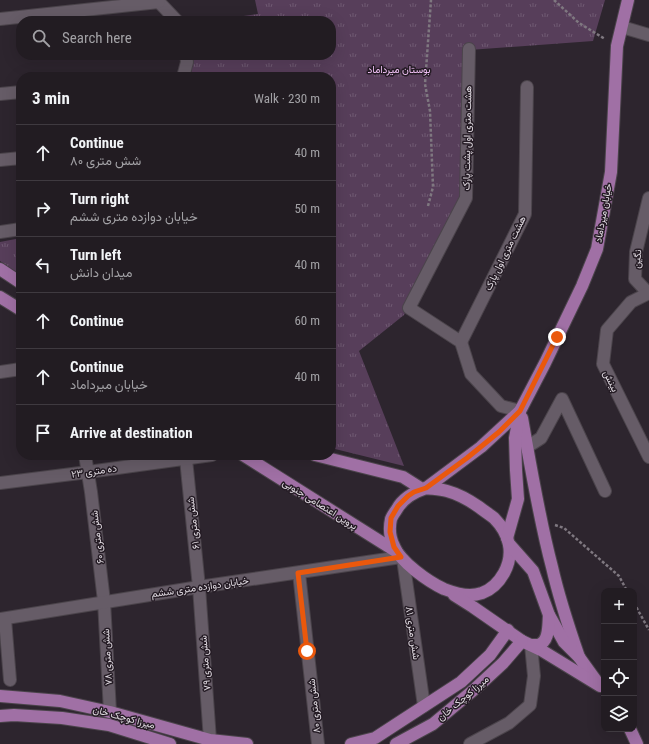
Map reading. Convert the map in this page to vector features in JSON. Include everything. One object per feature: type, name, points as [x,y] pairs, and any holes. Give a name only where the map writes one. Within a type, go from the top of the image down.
[{"type":"main road","name":"خیابان میرداماد","points":[[520,411],[582,286],[597,249],[611,172],[617,46],[628,0]]},
{"type":"main road","points":[[0,269],[16,280]]},
{"type":"main road","points":[[0,297],[16,307]]},
{"type":"main road","points":[[520,411],[541,521],[552,567],[567,622],[579,657]]},
{"type":"main road","points":[[520,411],[481,447],[424,489],[414,492],[408,496],[398,506],[391,518],[390,532],[394,547],[415,570],[427,579],[601,688]]},
{"type":"main road","points":[[444,589],[472,596],[484,592],[497,584],[505,571],[510,558],[508,541],[518,500],[515,438],[520,411]]},
{"type":"main road","name":"پروین اعتصامی جنوبی","points":[[251,460],[401,556]]},
{"type":"main road","points":[[335,460],[403,477],[424,489],[447,491],[475,504],[493,518],[502,528],[508,541],[533,571],[549,615],[564,642],[579,657],[601,688]]},
{"type":"main road","points":[[527,643],[540,645],[544,641],[548,630],[549,615]]},
{"type":"main road","name":"میرزا کوچک خان","points":[[351,744],[375,738],[461,682],[490,655],[508,630]]},
{"type":"main road","name":"میرزا کوچک خان","points":[[396,744],[433,724],[527,643]]},
{"type":"main road","name":"میرزا کوچک خان","points":[[0,696],[60,701],[110,712],[210,740],[247,744]]},
{"type":"main road","name":"میرزا کوچک خان","points":[[0,716],[62,718],[102,724],[170,744]]},
{"type":"main road","points":[[631,732],[637,744]]},
{"type":"street","points":[[26,16],[158,1],[173,16]]},
{"type":"street","points":[[0,19],[16,17]]},
{"type":"street","points":[[622,27],[649,35]]},
{"type":"street","name":"هشت متری اول پشت پارک","points":[[461,342],[409,308],[466,198],[469,49]]},
{"type":"street","points":[[184,72],[187,60]]},
{"type":"street","name":"هشت متری اول پارک","points":[[461,342],[525,214],[527,87]]},
{"type":"street","points":[[0,94],[16,92]]},
{"type":"street","points":[[0,160],[16,158]]},
{"type":"street","name":"نگین","points":[[648,293],[635,279],[636,252],[648,211],[649,198]]},
{"type":"street","points":[[0,232],[16,230]]},
{"type":"street","name":"بینش","points":[[648,293],[631,302],[607,330],[603,364],[649,457]]},
{"type":"street","points":[[461,342],[471,374],[501,406],[520,411]]},
{"type":"street","points":[[0,372],[16,370]]},
{"type":"street","points":[[527,447],[541,438],[562,399],[605,491]]},
{"type":"street","name":"شش متری ۶۰","points":[[86,460],[104,602]]},
{"type":"street","name":"ده متری ۲۳","points":[[0,483],[178,460]]},
{"type":"street","name":"شش متری ۶۱","points":[[186,460],[199,587]]},
{"type":"street","name":"خیابان دوازده متری ششم","points":[[2,619],[401,556]]},
{"type":"street","name":"شش متری ۸۱","points":[[401,556],[424,706]]},
{"type":"street","name":"شش متری ۸۰","points":[[298,573],[318,744]]},
{"type":"street","name":"شش متری ۷۹","points":[[199,587],[210,740]]},
{"type":"street","name":"شش متری ۷۸","points":[[104,602],[110,712]]},
{"type":"street","points":[[2,619],[10,680]]},
{"type":"street","points":[[470,744],[509,723],[530,705],[534,676],[527,643]]},
{"type":"path","points":[[428,206],[433,187],[430,111],[425,84],[431,0]]},
{"type":"path","points":[[554,0],[579,23],[617,46]]},
{"type":"path","points":[[541,521],[564,528],[619,576],[625,588]]},
{"type":"path","points":[[637,608],[649,630]]},
{"type":"green space","name":"بوستان میرداماد","points":[[255,0],[605,0],[593,41],[469,50],[463,194],[404,315],[359,351],[404,466],[336,449],[336,72],[191,72],[193,60],[336,60],[336,16],[244,16],[258,14]]},
{"type":"green space","points":[[16,239],[16,272],[0,261],[0,242]]},
{"type":"route","points":[[307,651],[298,573],[401,557],[394,547],[390,532],[391,518],[398,506],[408,496],[414,492],[426,488],[467,458],[499,432],[520,411],[557,337]]}]
